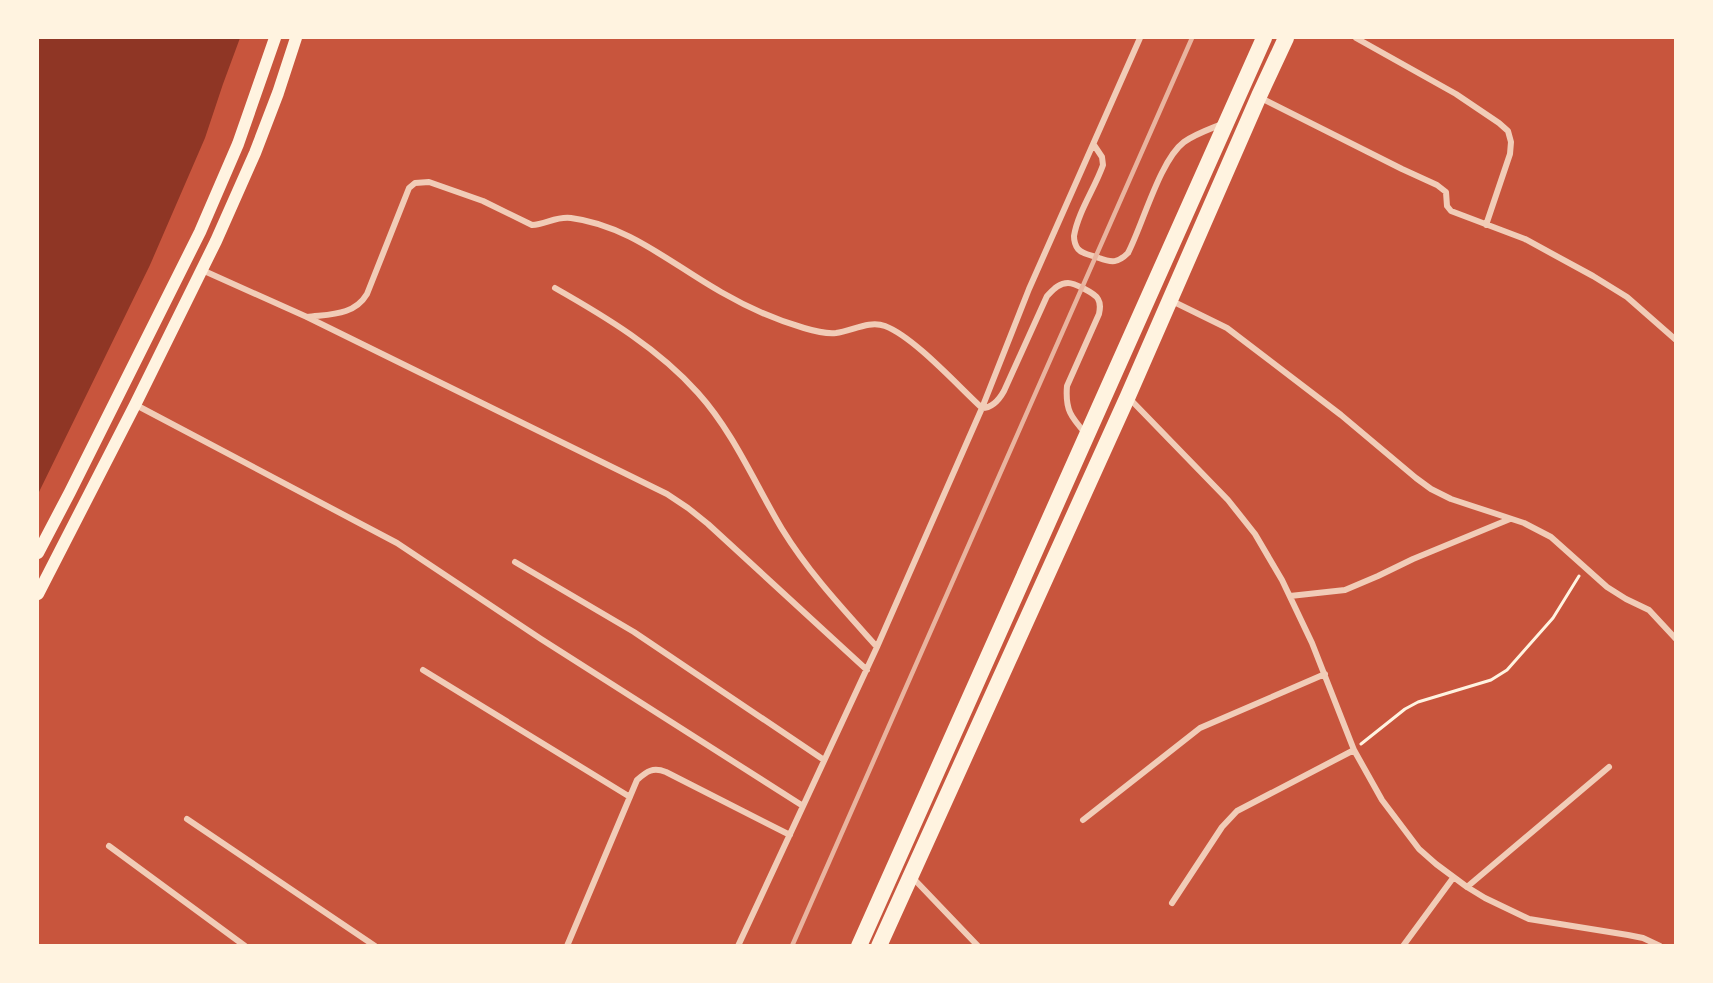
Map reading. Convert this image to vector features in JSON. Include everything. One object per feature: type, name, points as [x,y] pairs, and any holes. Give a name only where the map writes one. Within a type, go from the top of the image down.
[{"type":"highway","points":[[859,945],[1264,38]]},
{"type":"highway","points":[[879,945],[1128,396],[1286,38]]},
{"type":"main road","points":[[38,553],[200,232],[238,144],[275,38]]},
{"type":"main road","points":[[38,594],[230,212],[278,93],[296,38]]},
{"type":"street","points":[[738,945],[878,646],[982,408],[1029,289],[1140,38]]},
{"type":"street","points":[[1356,38],[1456,94],[1508,131],[1511,142],[1510,154],[1486,225]]},
{"type":"street","points":[[1259,96],[1437,185],[1446,192],[1447,206],[1451,211],[1525,239],[1612,287],[1627,297],[1676,340]]},
{"type":"street","points":[[1094,145],[1102,157],[1103,165],[1078,222],[1074,238],[1077,247],[1083,253],[1117,262],[1128,253],[1165,166],[1175,150],[1196,135],[1226,123]]},
{"type":"street","points":[[307,317],[342,313],[355,308],[362,302],[410,188],[416,183],[429,182],[483,201],[532,225],[559,218],[571,218],[616,230],[649,247],[721,292],[764,314],[805,328],[833,333],[866,325],[884,326],[907,339],[982,408]]},
{"type":"street","points":[[202,270],[307,317],[667,494],[708,524],[867,670]]},
{"type":"street","points":[[982,408],[994,404],[1004,391],[1047,296],[1057,286],[1069,283],[1092,293],[1098,298],[1101,306],[1067,386],[1066,399],[1072,418],[1087,435]]},
{"type":"street","points":[[555,288],[598,312],[639,341],[699,393],[727,432],[804,562],[878,646]]},
{"type":"street","points":[[1170,300],[1227,328],[1341,415],[1431,489],[1451,499],[1524,523],[1551,537],[1617,594],[1649,610],[1676,639]]},
{"type":"street","points":[[1128,396],[1210,481],[1255,534],[1290,596],[1325,674],[1354,750],[1382,800],[1419,849],[1467,887],[1529,919],[1628,935],[1660,945]]},
{"type":"street","points":[[135,405],[397,543],[541,639],[803,806]]},
{"type":"street","points":[[1290,596],[1345,590],[1511,518]]},
{"type":"street","points":[[514,562],[634,632],[824,760]]},
{"type":"street","points":[[423,670],[630,797]]},
{"type":"street","points":[[1083,820],[1200,728],[1325,674]]},
{"type":"street","points":[[1172,903],[1222,827],[1236,811],[1354,750]]},
{"type":"street","points":[[1467,887],[1609,767]]},
{"type":"street","points":[[567,945],[637,780],[649,771],[657,769],[789,835]]},
{"type":"street","points":[[187,819],[375,945]]},
{"type":"street","points":[[109,846],[244,945]]},
{"type":"street","points":[[910,875],[978,945]]},
{"type":"street","points":[[1403,945],[1453,878]]},
{"type":"path","points":[[1354,750],[1405,709],[1418,702],[1491,680],[1507,670],[1553,618],[1584,567]]},
{"type":"shaded area","points":[[38,38],[240,38],[205,138],[150,265],[38,494]]},
{"type":"railway","points":[[792,946],[1192,38]]}]
